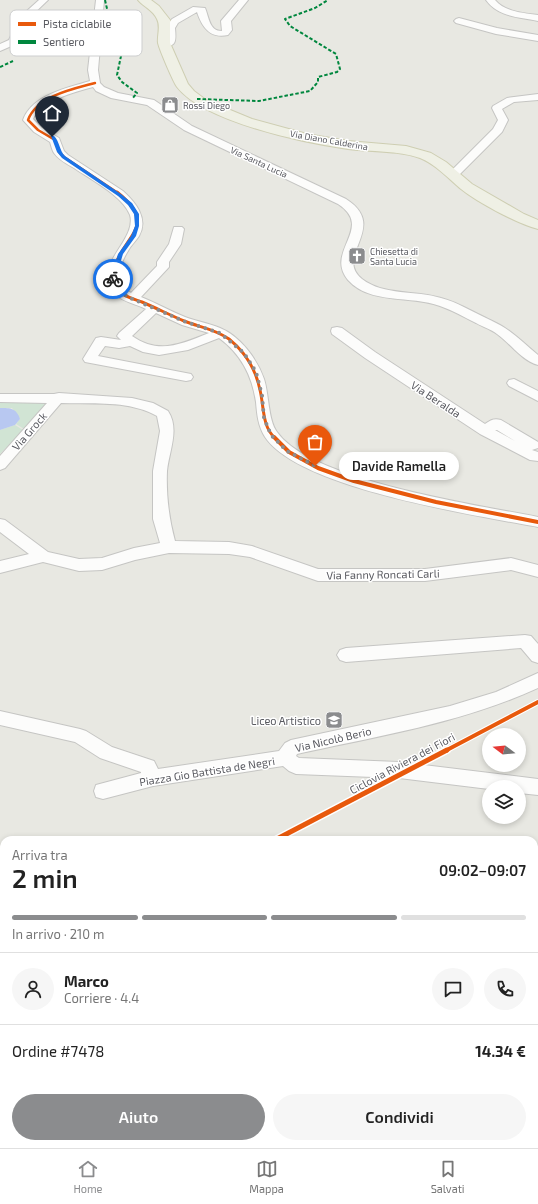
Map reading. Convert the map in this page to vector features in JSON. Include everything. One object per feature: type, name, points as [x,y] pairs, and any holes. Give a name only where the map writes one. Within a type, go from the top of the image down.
[{"type":"main road","name":"Via Diano Calderina","points":[[144,0],[156,8],[162,15],[164,20],[164,43],[182,85],[190,94],[206,105],[247,122],[306,138],[360,147],[406,150],[426,156],[441,165],[483,197],[519,217],[538,225]]},
{"type":"street","points":[[33,10],[44,0]]},
{"type":"street","points":[[164,43],[171,41],[170,28],[175,21],[196,9],[202,10],[203,18],[209,28],[216,33],[225,33],[227,30],[226,21],[244,0]]},
{"type":"street","points":[[490,0],[492,4],[499,9],[538,18]]},
{"type":"street","points":[[459,21],[496,31],[538,38]]},
{"type":"street","points":[[0,48],[10,43]]},
{"type":"street","points":[[95,56],[93,70],[95,83],[63,92],[33,109],[28,118],[31,124],[55,140],[59,152],[64,157],[130,204],[136,214],[137,226],[133,236],[120,254],[113,276],[114,284],[118,290],[132,299],[186,322],[220,333],[244,353],[256,372],[262,395],[264,418],[271,435],[287,451],[323,469],[381,490],[538,522]]},
{"type":"street","name":"Via Santa Lucia","points":[[95,83],[103,91],[110,95],[154,104],[188,128],[328,194],[348,206],[355,215],[358,231],[356,239],[346,257],[345,263],[348,272],[352,277],[362,285],[390,295],[419,297],[440,301],[499,330],[538,361]]},
{"type":"street","points":[[453,175],[498,130],[503,120],[496,108],[501,104],[517,97],[538,97]]},
{"type":"street","points":[[508,102],[538,104]]},
{"type":"street","points":[[132,299],[163,266],[163,262],[174,244],[178,229]]},
{"type":"street","points":[[154,308],[124,336],[138,346],[157,350],[173,350],[220,333]]},
{"type":"street","name":"Via Beralda","points":[[337,331],[370,355],[485,431],[537,452]]},
{"type":"street","points":[[131,342],[118,344],[101,341],[90,359],[186,377]]},
{"type":"street","name":"Via Santa Lucia","points":[[520,346],[538,352]]},
{"type":"street","points":[[514,383],[538,397]]},
{"type":"street","points":[[0,398],[58,397],[136,402],[153,407],[163,414],[166,431],[160,471],[161,518],[169,547]]},
{"type":"street","name":"Via Grock","points":[[0,465],[58,397]]},
{"type":"street","name":"Via Fanny Roncati Carli","points":[[0,524],[43,556],[79,565],[92,565],[169,547],[229,548],[252,552],[298,569],[318,574],[337,576],[425,575],[511,564],[538,571]]},
{"type":"street","name":"Via Fanny Roncati Carli","points":[[0,567],[43,556]]},
{"type":"street","points":[[346,655],[525,642],[538,656]]},
{"type":"street","name":"Via Nicolò Berio","points":[[538,680],[501,697],[450,713],[292,748],[288,751],[287,757],[290,762],[296,766],[399,770],[538,787]]},
{"type":"street","points":[[0,718],[80,736],[106,753],[147,766],[153,778]]},
{"type":"street","name":"Piazza Gio Battista de Negri","points":[[103,791],[153,778],[271,761],[287,757]]},
{"type":"green space","points":[[52,400],[24,429],[16,424],[20,419],[12,408],[0,408],[0,402]]},
{"type":"green space","points":[[15,425],[23,430],[0,454],[0,430]]},
{"type":"water","points":[[0,408],[13,409],[20,419],[15,425],[0,430]]},
{"type":"marked path","points":[[105,0],[107,10]]},
{"type":"marked path","points":[[197,99],[259,101],[310,91],[318,82],[318,77],[337,72],[340,69],[336,54],[290,26],[285,19],[315,8],[328,0]]},
{"type":"marked path","points":[[121,56],[117,75],[122,82],[137,93],[132,99]]},
{"type":"marked path","points":[[0,67],[13,61]]},
{"type":"cycle path","points":[[95,83],[67,91],[46,101],[31,113],[28,120],[38,130],[55,140],[59,152],[64,157],[100,180],[119,194],[131,206],[135,214],[137,226],[132,238],[123,249],[116,262],[113,279],[114,284],[119,291],[126,296],[177,318],[216,331],[229,339],[243,353],[257,378],[266,422],[271,435],[289,452],[318,468],[354,481],[394,492],[436,502],[538,522]]},
{"type":"cycle path","name":"Ciclovia Riviera dei Fiori","points":[[283,836],[538,702]]},
{"type":"way so far","points":[[113,279],[118,290],[128,297],[186,322],[220,333],[244,353],[256,372],[262,395],[264,418],[271,435],[287,451],[315,466]]},
{"type":"place","name":"Rossi Diego","points":[[170,105]]},
{"type":"place","name":"Chiesetta di Santa Lucia","points":[[357,256]]},
{"type":"place","name":"Davide Ramella","points":[[315,466]]},
{"type":"place","name":"Liceo Artistico","points":[[334,720]]},
{"type":"route","points":[[52,137],[55,140],[59,152],[64,157],[120,195],[130,204],[136,214],[137,226],[133,236],[120,254],[113,279]]}]
